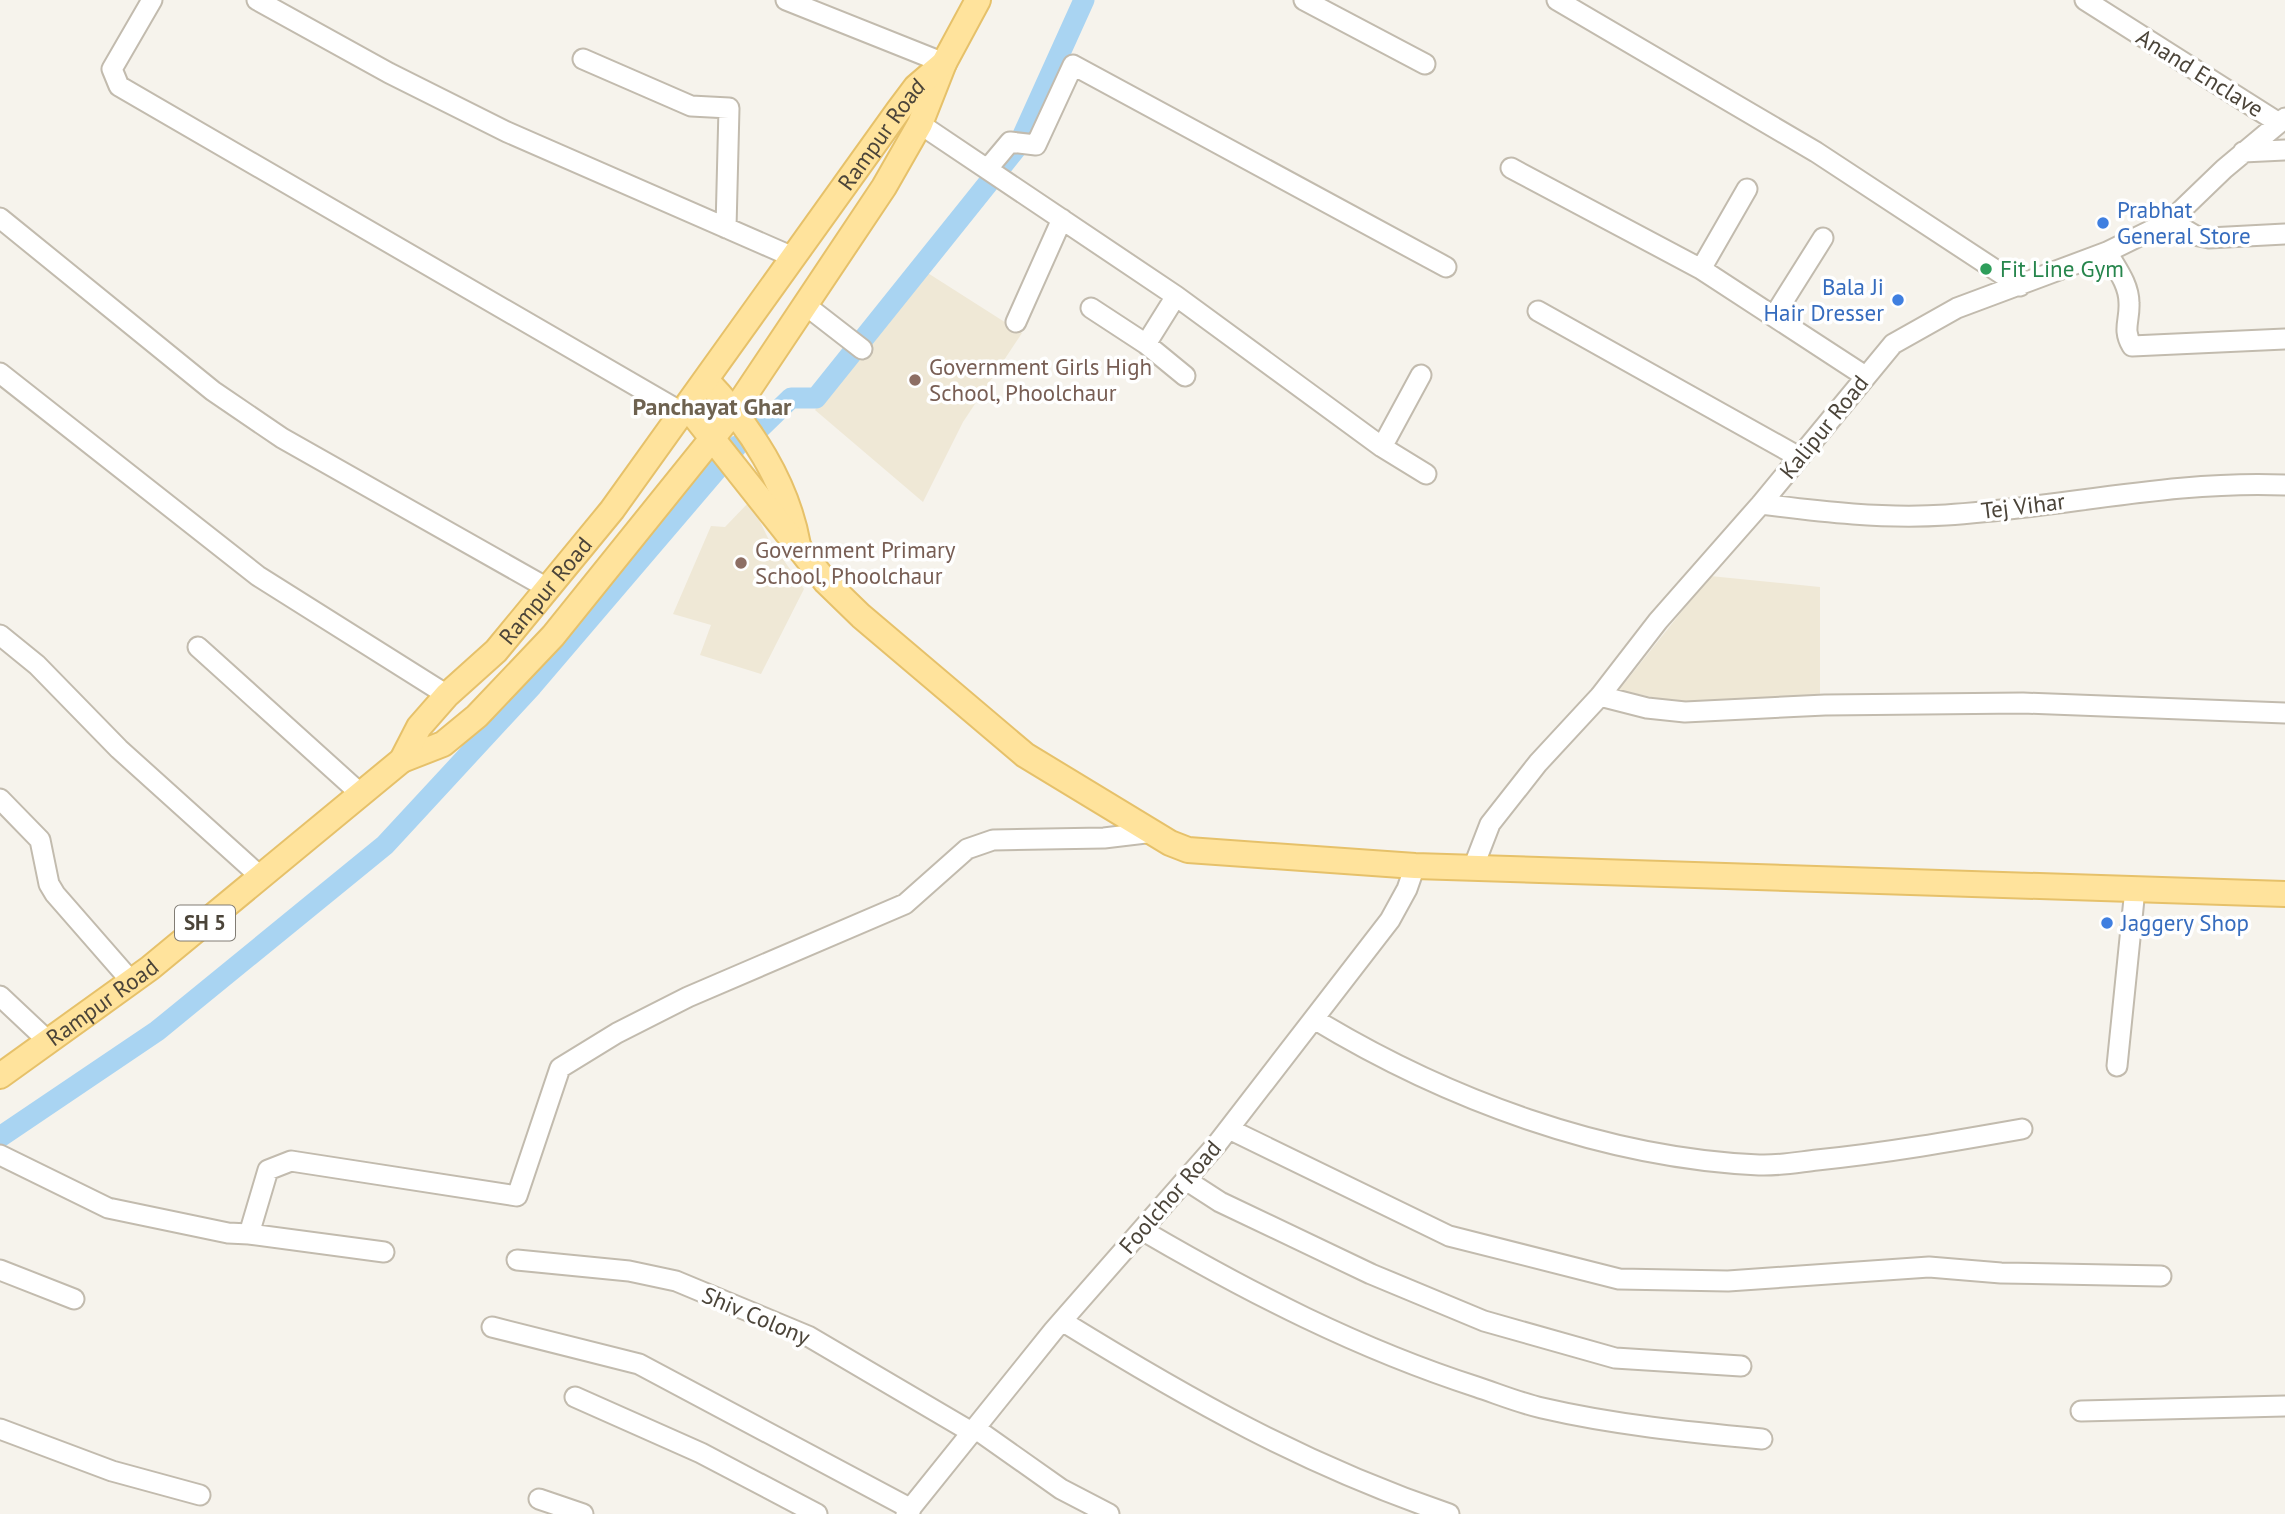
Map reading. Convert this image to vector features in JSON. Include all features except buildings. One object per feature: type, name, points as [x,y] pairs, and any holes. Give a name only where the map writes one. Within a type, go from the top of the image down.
[{"type":"main road","name":"Rampur Road","points":[[1,1073],[131,981],[262,878],[402,760],[419,727],[447,695],[496,651],[549,589],[685,411],[910,95],[944,63],[975,1]]},
{"type":"main road","points":[[402,760],[443,744],[487,706],[553,636],[735,410],[803,304],[884,187],[920,124],[944,63]]},
{"type":"main road","points":[[707,381],[735,410],[761,451],[793,515],[798,546]]},
{"type":"main road","points":[[685,411],[711,439],[826,582],[861,616],[1026,755],[1188,850],[1415,866],[2285,894]]},
{"type":"street","points":[[152,0],[112,69],[119,86],[685,411]]},
{"type":"street","points":[[257,0],[389,73],[507,132],[793,257]]},
{"type":"street","points":[[786,0],[944,63]]},
{"type":"street","points":[[1304,0],[1425,64]]},
{"type":"street","points":[[1557,0],[1816,152],[2020,286]]},
{"type":"street","name":"Anand Enclave","points":[[2085,0],[2282,120]]},
{"type":"street","points":[[583,59],[691,106],[729,108],[726,228]]},
{"type":"street","points":[[996,172],[1010,142],[1036,145],[1073,65],[1446,267]]},
{"type":"street","name":"Kalipur Road","points":[[1473,868],[1490,824],[1538,763],[1600,696],[1658,621],[1761,504],[1893,344],[1957,309],[2107,252],[2170,221],[2243,152],[2282,120]]},
{"type":"street","points":[[920,124],[996,172],[1176,296],[1382,447],[1426,474]]},
{"type":"street","points":[[2243,152],[2285,150]]},
{"type":"street","points":[[1511,168],[1701,269],[1866,376]]},
{"type":"street","points":[[1701,269],[1747,189]]},
{"type":"street","points":[[0,218],[213,391],[282,438],[549,589]]},
{"type":"street","points":[[1016,322],[1062,219]]},
{"type":"street","points":[[2170,221],[2194,235],[2209,238],[2285,234]]},
{"type":"street","points":[[1774,316],[1823,238]]},
{"type":"street","points":[[2107,252],[2125,283],[2129,303],[2124,334],[2132,346],[2285,339]]},
{"type":"street","points":[[1146,344],[1176,296]]},
{"type":"street","points":[[803,304],[855,344]]},
{"type":"street","points":[[1091,309],[1146,344],[1185,376]]},
{"type":"street","points":[[1538,311],[1799,457]]},
{"type":"street","points":[[0,373],[258,576],[447,695]]},
{"type":"street","points":[[1382,447],[1421,375]]},
{"type":"street","name":"Tej Vihar","points":[[1761,504],[1839,515],[1946,515],[2231,483],[2285,485]]},
{"type":"street","points":[[0,635],[37,665],[119,748],[262,878]]},
{"type":"street","points":[[198,647],[362,795]]},
{"type":"street","points":[[1600,696],[1647,708],[1685,712],[1811,705],[2023,703],[2285,713]]},
{"type":"street","points":[[0,799],[40,840],[49,884],[55,894],[131,981]]},
{"type":"street","points":[[249,1234],[268,1170],[291,1161],[517,1196],[560,1068],[617,1033],[688,997],[905,904],[967,849],[993,840],[1104,838],[1154,832]]},
{"type":"street","name":"Foolchor Road","points":[[908,1511],[1062,1321],[1229,1129],[1390,920],[1407,889],[1415,866]]},
{"type":"street","points":[[2118,1066],[2135,889]]},
{"type":"street","points":[[0,996],[48,1041]]},
{"type":"street","points":[[1314,1020],[1369,1052],[1507,1112],[1644,1151],[1761,1165],[1866,1155],[2022,1129]]},
{"type":"street","points":[[1229,1129],[1449,1236],[1619,1279],[1728,1281],[1929,1267],[2001,1273],[2161,1276]]},
{"type":"street","points":[[0,1155],[108,1208],[228,1233],[384,1252]]},
{"type":"street","points":[[1185,1180],[1220,1202],[1371,1273],[1484,1321],[1615,1358],[1741,1367]]},
{"type":"street","points":[[1142,1230],[1288,1309],[1423,1370],[1540,1408],[1645,1428],[1762,1439]]},
{"type":"street","name":"Shiv Colony","points":[[517,1259],[629,1271],[676,1281],[808,1336],[975,1431],[1061,1489],[1110,1514]]},
{"type":"street","points":[[0,1270],[74,1299]]},
{"type":"street","points":[[1062,1321],[1177,1392],[1257,1435],[1379,1490],[1449,1514]]},
{"type":"street","points":[[492,1327],[639,1364],[908,1511]]},
{"type":"street","points":[[575,1397],[701,1452],[817,1514]]},
{"type":"street","points":[[2081,1411],[2285,1406]]},
{"type":"street","points":[[0,1429],[112,1471],[200,1495]]},
{"type":"street","points":[[539,1499],[583,1514]]},
{"type":"shaded area","name":"Government Girls High School, Phoolchaur","points":[[923,270],[1022,333],[963,422],[923,502],[815,410]]},
{"type":"shaded area","name":"Government Primary School, Phoolchaur","points":[[750,501],[768,538],[804,589],[761,674],[700,655],[711,625],[673,614],[711,526],[725,527]]},
{"type":"shaded area","points":[[1710,576],[1820,587],[1820,696],[1689,705],[1619,690]]},
{"type":"waterway","points":[[757,431],[791,398],[816,398],[1018,146],[1084,0]]},
{"type":"waterway","points":[[0,1137],[157,1031],[385,845],[532,686],[737,446]]},
{"type":"place","name":"Prabhat General Store","points":[[2103,223]]},
{"type":"place","name":"Fit Line Gym","points":[[1986,269]]},
{"type":"place","name":"Bala Ji Hair Dresser","points":[[1898,300]]},
{"type":"place","name":"Government Girls High School, Phoolchaur","points":[[915,380]]},
{"type":"place","name":"Government Primary School, Phoolchaur","points":[[741,563]]},
{"type":"place","name":"Jaggery Shop","points":[[2107,923]]},
{"type":"district","name":"Panchayat Ghar","points":[[712,407]]}]
